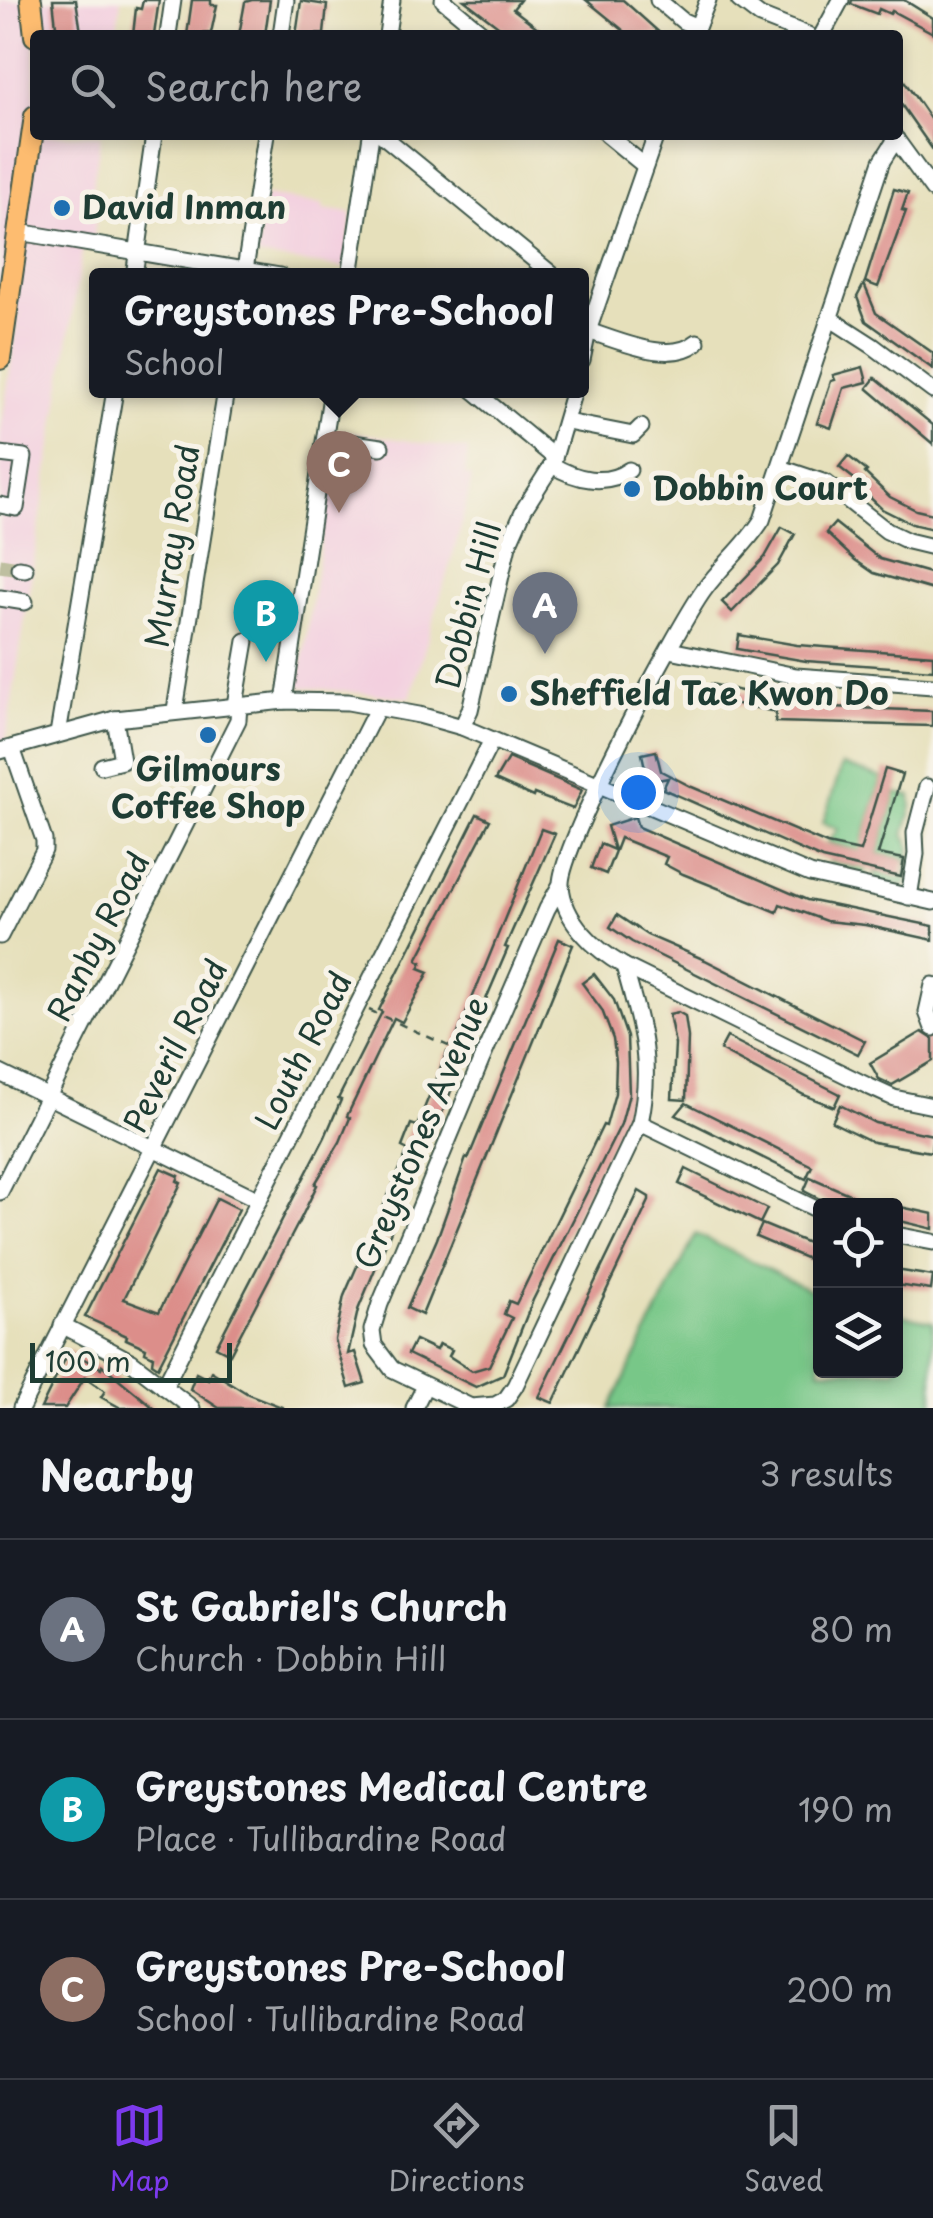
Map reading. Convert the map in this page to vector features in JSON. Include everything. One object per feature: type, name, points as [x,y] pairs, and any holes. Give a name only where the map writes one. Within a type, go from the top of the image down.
[{"type":"main road","points":[[30,0],[34,30]]},
{"type":"main road","points":[[0,359],[6,276],[19,232],[32,140]]},
{"type":"street","points":[[169,30],[173,0]]},
{"type":"street","points":[[282,30],[286,0]]},
{"type":"street","points":[[387,30],[392,0]]},
{"type":"street","points":[[443,0],[480,30]]},
{"type":"street","points":[[658,0],[695,30]]},
{"type":"street","points":[[696,30],[708,0]]},
{"type":"street","points":[[740,0],[760,16],[795,30]]},
{"type":"street","points":[[825,30],[841,0]]},
{"type":"street","points":[[135,268],[153,140]]},
{"type":"street","points":[[246,268],[265,140]]},
{"type":"street","points":[[351,268],[370,140]]},
{"type":"street","points":[[388,140],[544,268]]},
{"type":"street","points":[[614,140],[645,166]]},
{"type":"street","points":[[589,301],[654,140]]},
{"type":"street","name":"Greystones Avenue","points":[[624,966],[643,1035],[647,1066],[640,1123],[515,1386],[506,1398],[483,1408],[471,1407],[392,1369],[382,1360],[372,1330],[380,1304],[546,909],[561,884],[567,858],[599,785],[704,590],[747,543],[762,520],[882,161],[892,140]]},
{"type":"street","points":[[896,140],[933,190]]},
{"type":"street","points":[[19,232],[226,268]]},
{"type":"street","points":[[831,319],[933,392]]},
{"type":"street","points":[[589,331],[675,352],[697,342]]},
{"type":"street","points":[[58,734],[114,398]]},
{"type":"street","name":"Murray Road","points":[[174,710],[225,398]]},
{"type":"street","points":[[284,701],[331,398]]},
{"type":"street","points":[[482,398],[570,476],[616,479],[629,470]]},
{"type":"street","name":"Dobbin Hill","points":[[462,726],[470,710],[508,545],[553,461],[572,398]]},
{"type":"street","points":[[567,422],[623,436],[633,436],[641,427]]},
{"type":"street","points":[[325,438],[381,448]]},
{"type":"street","points":[[0,454],[24,457],[16,508],[0,506]]},
{"type":"street","points":[[781,468],[826,483],[887,531],[933,547]]},
{"type":"street","name":"Ranby Road","points":[[0,1192],[238,720],[246,640]]},
{"type":"street","points":[[670,650],[796,676],[933,686]]},
{"type":"street","points":[[0,936],[44,850],[44,840],[6,749],[114,719],[284,701],[318,700],[378,707],[462,726],[810,874],[933,902]]},
{"type":"street","name":"Peveril Road","points":[[21,1408],[378,707]]},
{"type":"street","points":[[102,766],[122,761],[114,719]]},
{"type":"street","name":"Louth Road","points":[[164,1386],[492,740]]},
{"type":"street","points":[[909,898],[915,833],[926,787]]},
{"type":"street","points":[[561,884],[578,927],[594,946],[624,966],[894,1098],[933,1106]]},
{"type":"street","points":[[933,985],[927,1012],[933,1028]]},
{"type":"street","points":[[0,1073],[259,1200]]},
{"type":"street","points":[[640,1123],[813,1208]]},
{"type":"street","points":[[903,1236],[933,1242]]},
{"type":"street","points":[[62,1325],[132,1362],[192,1408]]},
{"type":"street","points":[[414,1408],[425,1386]]},
{"type":"path","points":[[358,1005],[481,1061]]},
{"type":"shaded area","points":[[0,0],[121,0],[117,30],[30,30],[30,140],[100,140],[91,197],[97,200],[94,241],[84,240],[5,746],[0,747],[0,436],[19,311],[0,308]]},
{"type":"shaded area","points":[[265,196],[323,204],[323,209],[352,213],[345,268],[257,256]]},
{"type":"shaded area","points":[[338,430],[468,450],[465,475],[472,477],[461,527],[410,698],[299,684]]},
{"type":"green space","points":[[842,765],[882,778],[863,840],[868,852],[864,877],[828,870],[830,861],[857,868],[861,852],[828,842],[838,829],[823,823]]},
{"type":"green space","points":[[896,793],[911,796],[904,835],[910,846],[906,885],[877,883],[875,872],[905,877],[908,860],[878,854]]},
{"type":"green space","points":[[696,1234],[813,1292],[813,1378],[903,1378],[903,1316],[933,1322],[933,1408],[610,1408]]},
{"type":"building","points":[[53,0],[76,0],[81,30],[56,30]]},
{"type":"building","points":[[143,0],[159,0],[155,30],[134,30],[136,8],[141,9]]},
{"type":"building","points":[[192,0],[211,0],[211,5],[217,5],[212,30],[188,30]]},
{"type":"building","points":[[270,0],[266,30],[240,30],[245,2]]},
{"type":"building","points":[[464,0],[520,0],[513,9],[540,30],[503,30]]},
{"type":"building","points":[[586,0],[623,0],[656,30],[623,30]]},
{"type":"building","points":[[852,0],[904,0],[933,18],[933,33],[892,11],[890,14],[879,9],[877,14],[851,4]]},
{"type":"building","points":[[301,1],[327,5],[324,30],[297,30]]},
{"type":"building","points":[[903,79],[933,123],[933,150],[903,107]]},
{"type":"building","points":[[894,189],[908,193],[902,210],[906,211],[878,287],[865,282]]},
{"type":"building","points":[[864,284],[876,313],[933,353],[933,369],[866,321],[857,297]]},
{"type":"building","points":[[863,367],[867,382],[844,388],[831,428],[817,423],[831,381],[835,380],[833,375]]},
{"type":"building","points":[[875,378],[933,425],[933,444],[867,388]]},
{"type":"building","points":[[848,456],[890,497],[933,514],[933,529],[912,524],[882,509],[860,488],[862,485],[839,467]]},
{"type":"building","points":[[835,523],[880,559],[933,574],[933,590],[874,573],[826,533]]},
{"type":"building","points":[[782,527],[795,534],[778,565],[732,612],[722,602],[765,557]]},
{"type":"building","points":[[739,635],[797,645],[933,655],[933,670],[806,661],[737,649]]},
{"type":"building","points":[[711,684],[806,706],[932,711],[932,726],[775,722],[776,712],[708,698]]},
{"type":"building","points":[[656,751],[661,771],[692,787],[827,844],[860,851],[885,769],[902,774],[878,854],[904,859],[901,877],[822,859],[663,789],[668,778],[648,782],[642,754]]},
{"type":"building","points":[[508,758],[582,790],[573,809],[495,780]]},
{"type":"building","points":[[477,814],[490,820],[417,960],[422,962],[419,968],[429,972],[402,1022],[394,1018],[347,1116],[350,1118],[340,1142],[230,1354],[216,1347],[325,1137],[341,1100],[338,1099],[382,1012],[379,1010]]},
{"type":"building","points":[[635,817],[638,827],[807,900],[933,926],[933,940],[826,921],[780,904],[777,912],[683,874],[664,864],[667,857],[620,838],[606,874],[591,868],[600,844],[614,850],[607,826]]},
{"type":"building","points":[[541,829],[555,834],[358,1310],[348,1354],[355,1352],[365,1383],[349,1388],[335,1340],[344,1296],[408,1150],[402,1147],[411,1124],[417,1126],[447,1052],[450,1053]]},
{"type":"building","points":[[617,915],[647,935],[865,1041],[858,1054],[632,942],[610,927]]},
{"type":"building","points":[[559,939],[573,945],[422,1315],[407,1308]]},
{"type":"building","points":[[594,974],[614,1000],[627,1037],[629,1094],[621,1124],[533,1300],[503,1375],[476,1387],[408,1354],[415,1340],[436,1350],[439,1344],[452,1350],[449,1356],[472,1371],[489,1366],[512,1318],[504,1314],[509,1301],[516,1304],[603,1125],[606,1126],[615,1093],[613,1039],[602,1010],[582,983]]},
{"type":"building","points":[[678,1012],[685,1016],[688,1037],[686,1100],[672,1099],[675,1044],[669,1014]]},
{"type":"building","points":[[922,1032],[933,1039],[933,1061],[892,1085],[879,1079],[870,1063]]},
{"type":"building","points":[[727,1037],[840,1094],[834,1107],[720,1050]]},
{"type":"building","points":[[686,1103],[812,1166],[806,1179],[676,1115]]},
{"type":"building","points":[[840,1105],[875,1123],[933,1135],[931,1152],[873,1142],[832,1122]]},
{"type":"building","points":[[161,1168],[179,1176],[177,1181],[181,1183],[124,1299],[159,1312],[217,1198],[239,1209],[158,1367],[146,1348],[85,1317]]},
{"type":"building","points":[[686,1169],[767,1209],[760,1223],[679,1184]]},
{"type":"building","points":[[810,1177],[859,1198],[818,1198],[804,1191]]},
{"type":"building","points":[[639,1191],[649,1201],[553,1403],[539,1397]]},
{"type":"building","points":[[903,1208],[933,1214],[933,1229],[903,1222]]},
{"type":"building","points":[[762,1224],[813,1245],[813,1261],[756,1237]]},
{"type":"building","points":[[903,1271],[933,1276],[931,1290],[903,1286]]},
{"type":"building","points":[[69,1351],[101,1368],[102,1365],[154,1408],[121,1408],[101,1397],[105,1391],[85,1377],[65,1408],[41,1408]]},
{"type":"building","points":[[211,1371],[248,1394],[284,1408],[219,1408],[190,1389],[196,1373],[208,1379]]},
{"type":"tunnel","points":[[0,565],[19,568]]},
{"type":"place","name":"David Inman","points":[[62,208]]},
{"type":"place","name":"Dobbin Court","points":[[632,489]]},
{"type":"place","name":"Greystones Pre-School","points":[[339,513]]},
{"type":"place","name":"St Gabriel's Church","points":[[545,654]]},
{"type":"place","name":"Greystones Medical Centre","points":[[266,662]]},
{"type":"place","name":"Sheffield Tae Kwon Do","points":[[509,694]]},
{"type":"place","name":"Gilmours Coffee Shop","points":[[208,735]]}]
